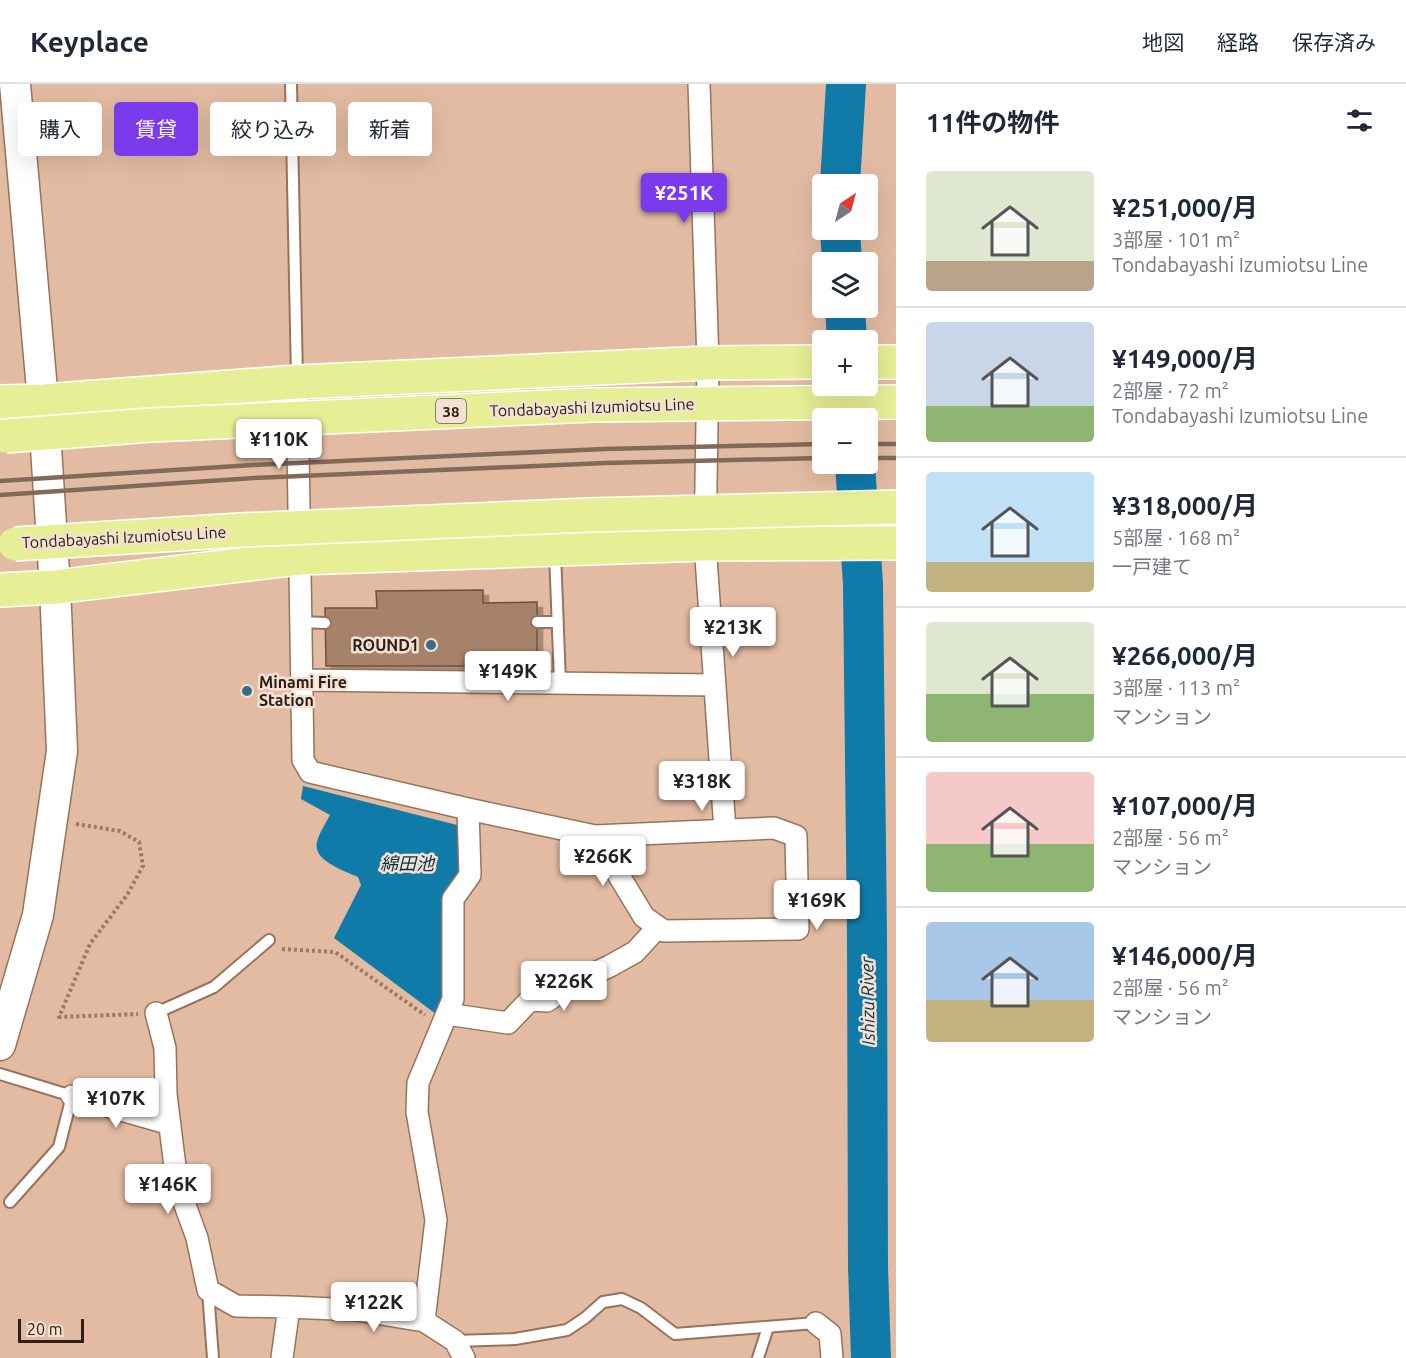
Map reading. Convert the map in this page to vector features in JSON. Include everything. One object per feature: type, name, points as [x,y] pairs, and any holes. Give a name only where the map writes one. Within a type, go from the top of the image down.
[{"type":"main road","points":[[0,402],[43,402],[297,382],[708,363],[812,362]]},
{"type":"main road","points":[[878,362],[896,362]]},
{"type":"main road","name":"Tondabayashi Izumiotsu Line","points":[[3,436],[151,425],[580,405],[896,402]]},
{"type":"main road","name":"Tondabayashi Izumiotsu Line","points":[[7,544],[589,515],[896,507]]},
{"type":"main road","points":[[0,590],[55,587],[299,558],[705,544],[896,543]]},
{"type":"street","points":[[0,1045],[38,915],[62,751],[55,587],[43,402],[15,84]]},
{"type":"street","points":[[699,84],[708,363],[705,544],[725,830]]},
{"type":"street","points":[[297,382],[303,760],[310,772],[595,836],[774,828],[796,836],[798,929],[664,931],[644,917],[595,836]]},
{"type":"street","points":[[302,680],[715,685]]},
{"type":"street","points":[[424,1321],[436,1220],[417,1112],[418,1083],[453,999],[453,899],[470,875],[468,809]]},
{"type":"street","points":[[445,1020],[508,1023],[530,1000],[547,1000],[573,983],[635,952],[658,927]]},
{"type":"street","points":[[156,1013],[165,1048],[166,1094],[177,1183],[197,1238],[208,1290],[236,1306],[357,1310],[424,1321],[460,1349]]},
{"type":"street","points":[[72,1096],[170,1124]]},
{"type":"street","points":[[282,1358],[290,1307]]},
{"type":"street","points":[[816,1323],[830,1334],[832,1358]]},
{"type":"lane","points":[[291,84],[297,382]]},
{"type":"lane","points":[[555,549],[560,683]]},
{"type":"lane","points":[[301,622],[325,623]]},
{"type":"lane","points":[[537,622],[558,622]]},
{"type":"lane","points":[[156,1013],[214,987],[269,940]]},
{"type":"lane","points":[[0,1074],[72,1096],[59,1147],[10,1202]]},
{"type":"lane","points":[[208,1290],[213,1358]]},
{"type":"lane","points":[[460,1349],[567,1330],[603,1302],[622,1299],[641,1308],[675,1334],[816,1323]]},
{"type":"lane","points":[[758,1358],[768,1327]]},
{"type":"path","points":[[52,820],[120,831],[139,842],[143,866],[128,894],[90,944],[59,1017],[156,1013]]},
{"type":"path","points":[[260,948],[335,952],[445,1020]]},
{"type":"water","name":"綿田池","points":[[303,786],[461,826],[459,875],[445,1002],[436,1014],[334,938],[361,885],[358,877],[330,864],[319,854],[317,842],[330,815],[301,799]]},
{"type":"building","name":"ROUND1","points":[[483,590],[483,603],[537,602],[537,666],[326,666],[325,608],[377,608],[376,591]]},
{"type":"waterway","name":"Ishizu River","points":[[841,174],[846,84]]},
{"type":"waterway","name":"Ishizu River","points":[[841,240],[841,252]]},
{"type":"waterway","name":"Ishizu River","points":[[846,318],[846,330]]},
{"type":"waterway","name":"Ishizu River","points":[[856,474],[863,584],[868,1267],[871,1358]]},
{"type":"railway","points":[[0,481],[253,465],[604,449],[812,444]]},
{"type":"railway","points":[[878,444],[896,444]]},
{"type":"railway","points":[[0,495],[254,478],[605,463],[812,458]]},
{"type":"railway","points":[[878,458],[896,458]]},
{"type":"place","name":"ROUND1","points":[[431,645]]},
{"type":"place","name":"Minami Fire Station","points":[[247,691]]}]
